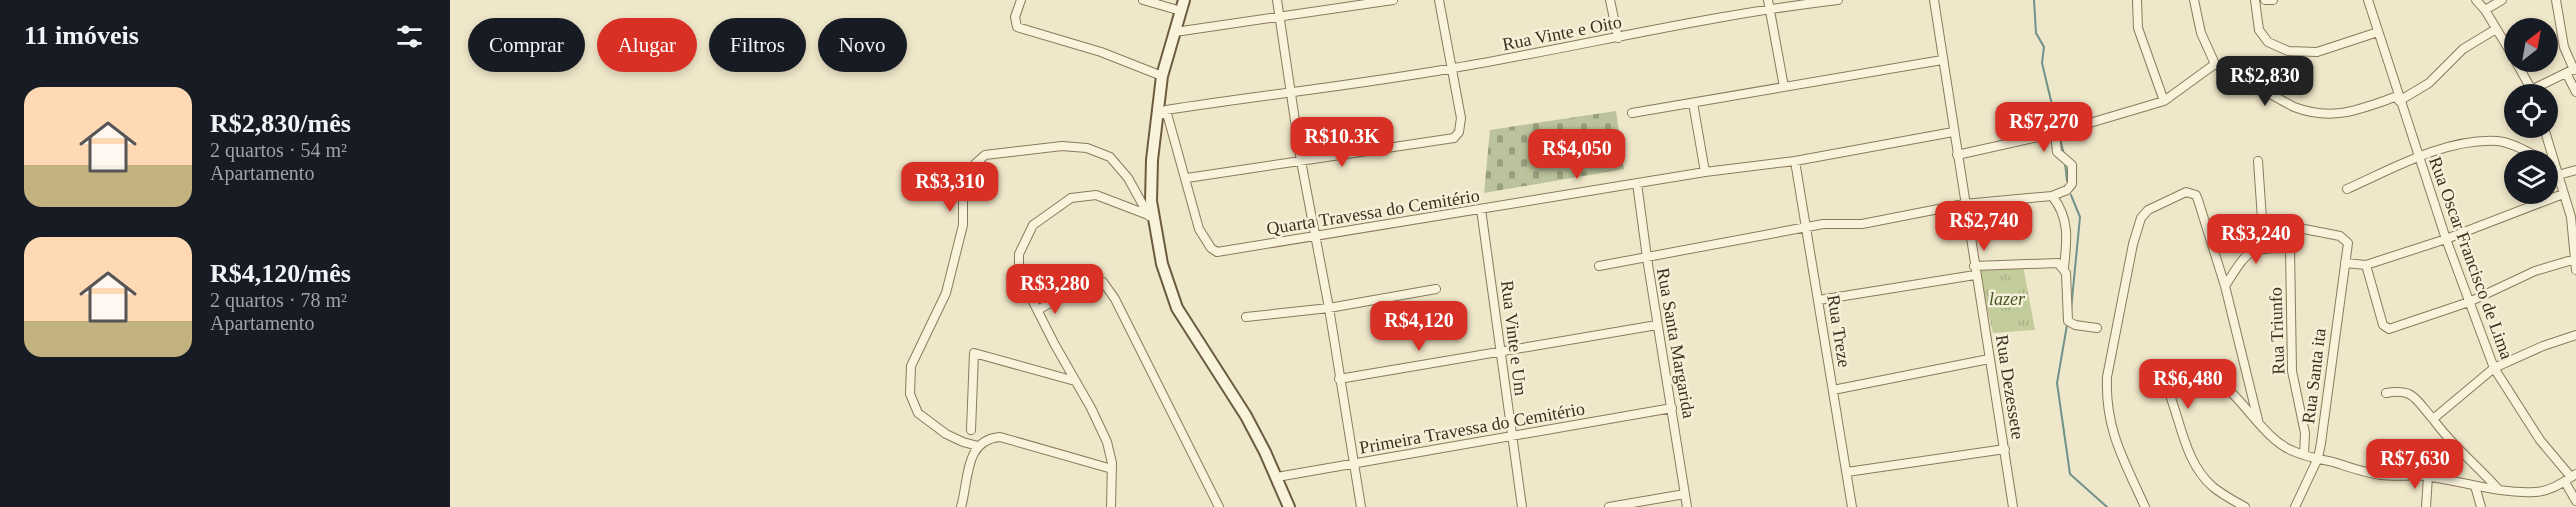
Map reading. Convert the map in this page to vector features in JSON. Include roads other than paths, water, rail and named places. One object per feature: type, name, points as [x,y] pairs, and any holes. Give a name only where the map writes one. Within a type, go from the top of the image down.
[{"type":"main road","points":[[1184,0],[1162,76],[1150,183],[1151,216],[1164,273],[1177,308],[1246,417],[1277,477],[1289,507]]},
{"type":"street","points":[[1021,0],[1015,17],[1017,27],[1101,52],[1162,76]]},
{"type":"street","points":[[1143,0],[1181,11]]},
{"type":"street","points":[[1277,0],[1301,161],[1329,308],[1361,507]]},
{"type":"street","points":[[1175,32],[1393,0]]},
{"type":"street","points":[[1166,110],[1187,178],[1455,138],[1459,132],[1461,118],[1439,0]]},
{"type":"street","points":[[1610,0],[1618,38]]},
{"type":"street","name":"Rua Vinte e Oito","points":[[1166,110],[1451,69],[1618,38],[1769,4],[1838,0]]},
{"type":"street","name":"Rua Dezessete","points":[[1934,0],[1975,275],[2013,507]]},
{"type":"street","points":[[2137,0],[2138,28],[2164,101]]},
{"type":"street","points":[[2194,0],[2201,33],[2215,64],[2259,89],[2308,112],[2333,115],[2346,114],[2399,98],[2429,83],[2463,49],[2496,29]]},
{"type":"street","points":[[2255,0],[2259,30],[2268,42],[2288,51],[2317,52],[2378,32]]},
{"type":"street","points":[[2265,0],[2273,0]]},
{"type":"street","name":"Rua Oscar Francisco de Lima","points":[[2368,0],[2446,239],[2494,368],[2540,440],[2571,477],[2576,501]]},
{"type":"street","points":[[2476,0],[2485,10],[2504,42]]},
{"type":"street","points":[[2485,10],[2502,0]]},
{"type":"street","points":[[2556,0],[2564,47],[2572,70],[2576,92]]},
{"type":"street","points":[[1769,4],[1784,87]]},
{"type":"street","points":[[1632,113],[1942,60]]},
{"type":"street","points":[[1957,155],[2056,133],[2164,101],[2215,64]]},
{"type":"street","points":[[2548,84],[2572,70]]},
{"type":"street","points":[[1693,103],[1705,172]]},
{"type":"street","points":[[1157,121],[1166,110]]},
{"type":"street","name":"Quarta Travessa do Cemitério","points":[[1187,178],[1200,229],[1210,248],[1217,252],[1705,172],[1795,160],[1953,132]]},
{"type":"street","points":[[1599,266],[1823,224],[1862,224],[1964,204],[2052,196],[2067,190],[2072,184],[2072,165],[2057,152],[2056,133]]},
{"type":"street","points":[[2347,189],[2446,148],[2497,141],[2522,150]]},
{"type":"street","points":[[978,446],[946,434],[918,413],[909,394],[911,366],[946,293],[963,225],[963,187],[975,164],[986,155],[1062,146],[1087,148],[1110,157],[1128,178],[1151,216]]},
{"type":"street","name":"Rua Treze","points":[[1795,160],[1852,507]]},
{"type":"street","points":[[2225,286],[2252,252],[2262,219],[2258,161]]},
{"type":"street","points":[[2576,170],[2558,175],[2573,218],[2576,270]]},
{"type":"street","name":"Rua Santa Margarida","points":[[1637,183],[1657,325],[1687,507]]},
{"type":"street","points":[[2145,507],[2111,431],[2106,398],[2107,377],[2133,244],[2141,218],[2148,210],[2186,192],[2196,195],[2225,286],[2259,421]]},
{"type":"street","points":[[2345,263],[2366,266],[2446,239],[2563,194]]},
{"type":"street","points":[[1111,507],[1112,469],[1110,452],[1103,432],[1019,273],[1018,264],[1022,245],[1033,225],[1061,203],[1087,195],[1105,198],[1151,216]]},
{"type":"street","points":[[2052,196],[2064,214],[2066,223],[2064,267],[2069,322],[2097,328]]},
{"type":"street","name":"Rua Vinte e Um","points":[[1481,209],[1522,507]]},
{"type":"street","name":"Rua Santa ita","points":[[2290,248],[2291,233],[2295,228],[2340,236],[2348,243],[2318,458],[2295,507]]},
{"type":"street","points":[[2252,252],[2263,247],[2290,248]]},
{"type":"street","name":"Rua Triunfo","points":[[2290,248],[2292,371],[2305,433],[2304,455]]},
{"type":"street","points":[[2366,266],[2385,328],[2394,328],[2469,302],[2535,271],[2575,259]]},
{"type":"street","points":[[1974,266],[2051,262],[2064,267]]},
{"type":"street","points":[[1819,300],[1975,275]]},
{"type":"street","points":[[1038,310],[1090,280],[1103,282],[1115,298],[1219,507]]},
{"type":"street","points":[[1246,317],[1329,308],[1436,289]]},
{"type":"street","points":[[1340,379],[1657,325]]},
{"type":"street","points":[[2433,419],[2494,368],[2543,346],[2576,335]]},
{"type":"street","points":[[971,430],[974,353],[1075,381]]},
{"type":"street","points":[[1833,390],[1989,359]]},
{"type":"street","points":[[2245,507],[2212,486],[2197,468],[2183,437],[2168,390],[2167,382],[2170,376],[2176,373],[2207,374],[2222,383],[2275,440],[2293,451],[2373,474],[2428,476],[2475,486],[2535,492],[2545,491],[2571,477]]},
{"type":"street","points":[[2386,393],[2402,390],[2409,393],[2433,419],[2450,443],[2481,470],[2498,489]]},
{"type":"street","name":"Primeira Travessa do Cemitério","points":[[1277,477],[1672,408]]},
{"type":"street","points":[[963,506],[971,457],[983,441],[1000,437],[1112,469]]},
{"type":"street","points":[[1847,472],[2005,449]]},
{"type":"street","points":[[2426,507],[2428,476]]},
{"type":"street","points":[[2475,486],[2481,507]]},
{"type":"street","points":[[1609,507],[1685,494]]},
{"type":"waterway","points":[[2034,0],[2036,33],[2044,47],[2042,63],[2064,155]]},
{"type":"waterway","points":[[2065,163],[2067,181]]},
{"type":"waterway","points":[[2071,195],[2080,217],[2071,310]]},
{"type":"waterway","points":[[2067,325],[2057,383],[2070,474],[2107,507]]},
{"type":"park label","name":"lazer","points":[[2007,299]]}]
